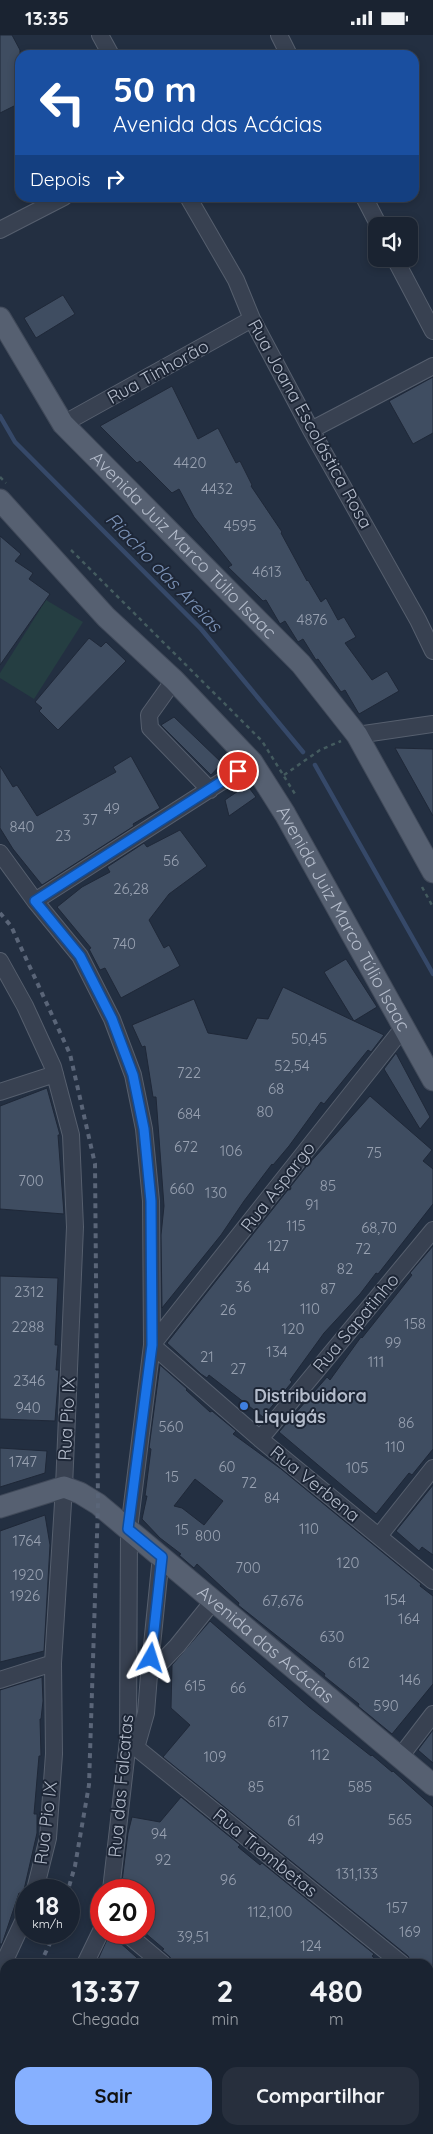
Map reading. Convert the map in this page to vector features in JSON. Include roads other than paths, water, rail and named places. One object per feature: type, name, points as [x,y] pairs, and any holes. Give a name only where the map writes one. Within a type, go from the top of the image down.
[{"type":"main road","name":"Avenida Juiz Marco Túlio Isaac","points":[[0,318],[63,424],[301,664],[357,735],[433,872]]},
{"type":"main road","name":"Avenida Juiz Marco Túlio Isaac","points":[[3,492],[106,617],[174,680],[257,770],[285,815],[433,1080]]},
{"type":"main road","name":"Avenida das Acácias","points":[[64,1487],[80,1493],[98,1504],[433,1785]]},
{"type":"main road","points":[[0,1507],[64,1487]]},
{"type":"street","points":[[100,35],[108,50]]},
{"type":"street","points":[[279,35],[287,50]]},
{"type":"street","points":[[0,230],[54,202]]},
{"type":"street","name":"Rua Joana Escolástica Rosa","points":[[191,202],[236,280],[252,319],[311,430],[418,620],[433,651]]},
{"type":"street","points":[[366,202],[374,217]]},
{"type":"street","points":[[399,267],[433,331]]},
{"type":"street","name":"Rua Tinhorão","points":[[63,424],[252,319]]},
{"type":"street","points":[[311,430],[433,366]]},
{"type":"street","points":[[174,680],[149,715],[150,728],[210,790]]},
{"type":"street","points":[[357,735],[433,724]]},
{"type":"street","points":[[35,901],[210,790],[257,770]]},
{"type":"street","name":"Rua das Falcatas","points":[[0,853],[35,901],[80,956],[112,1019],[133,1075],[144,1129],[151,1201],[152,1345],[128,1529],[132,1745],[113,1879]]},
{"type":"street","name":"Rua Pio IX","points":[[0,961],[25,1006],[55,1074],[71,1135],[75,1227],[64,1487],[53,1663],[54,1755],[48,1838],[39,1879]]},
{"type":"street","name":"Rua Aspargo","points":[[152,1345],[403,1028]]},
{"type":"street","points":[[0,1092],[55,1074]]},
{"type":"street","name":"Rua Sapatinho","points":[[260,1439],[433,1230]]},
{"type":"street","name":"Rua Verbena","points":[[152,1345],[260,1439],[433,1581]]},
{"type":"street","points":[[379,1536],[433,1468]]},
{"type":"street","points":[[132,1745],[146,1713],[162,1557]]},
{"type":"street","points":[[149,1675],[177,1646],[214,1600]]},
{"type":"street","points":[[0,1680],[53,1663]]},
{"type":"street","points":[[400,1757],[433,1714]]},
{"type":"street","name":"Rua Trombetas","points":[[132,1745],[396,1959]]},
{"type":"street","points":[[5,1959],[15,1939]]},
{"type":"street","points":[[87,1959],[95,1944]]},
{"type":"street","points":[[139,1944],[157,1959]]},
{"type":"waterway","name":"Riacho das Areias","points":[[0,416],[15,442],[201,629],[303,752]]},
{"type":"waterway","name":"Riacho das Areias","points":[[315,765],[433,974]]},
{"type":"railway","points":[[0,913],[11,926],[70,1054],[95,1164],[98,1504],[89,1785],[71,1879]]},
{"type":"railway","points":[[42,1959],[50,1944]]},
{"type":"place","name":"Distribuidora Liquigás","points":[[244,1406]]}]
